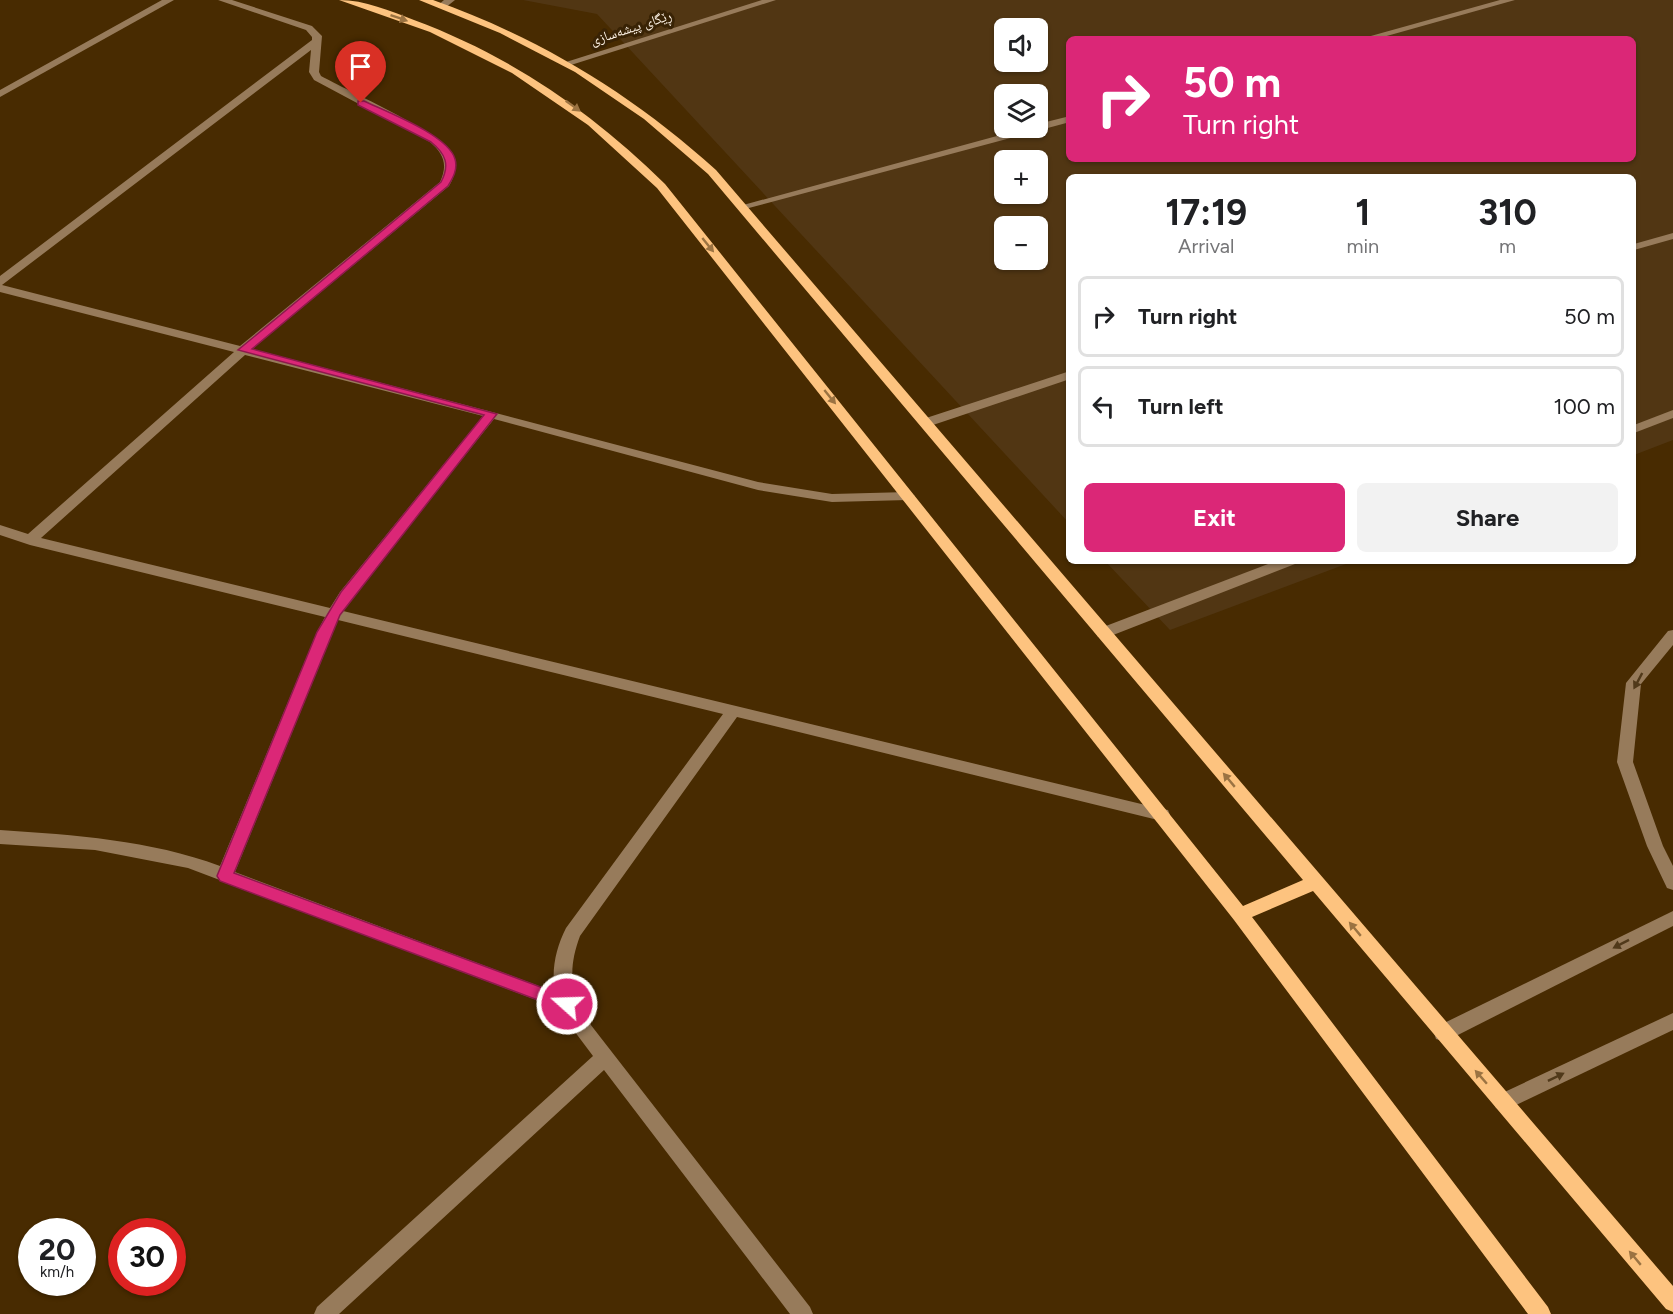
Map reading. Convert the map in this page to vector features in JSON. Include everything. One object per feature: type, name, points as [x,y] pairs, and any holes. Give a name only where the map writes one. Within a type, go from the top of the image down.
[{"type":"main road","points":[[344,0],[402,19],[487,55],[526,76],[599,126],[661,186],[1162,815],[1541,1314]]},
{"type":"main road","points":[[424,0],[446,3],[568,63],[607,86],[679,141],[712,172],[1673,1302]]},
{"type":"main road","points":[[1240,915],[1315,882]]},
{"type":"street","points":[[0,94],[169,0]]},
{"type":"street","points":[[30,540],[243,350],[445,184],[451,172],[448,155],[434,140],[317,78],[314,72],[317,41],[314,32],[302,25],[223,0]]},
{"type":"street","name":"ڕێگای پیشەسازی","points":[[568,63],[754,2],[771,0]]},
{"type":"street","points":[[1376,36],[1510,0]]},
{"type":"street","points":[[0,282],[317,41]]},
{"type":"street","points":[[1048,124],[1066,119]]},
{"type":"street","points":[[741,207],[996,138]]},
{"type":"street","points":[[1636,247],[1673,236]]},
{"type":"street","points":[[0,288],[794,494],[870,499],[909,496]]},
{"type":"street","points":[[925,423],[1066,376]]},
{"type":"street","points":[[225,876],[324,632],[334,614],[345,596],[491,414]]},
{"type":"street","points":[[1636,428],[1673,414]]},
{"type":"street","points":[[0,530],[30,540],[1162,815]]},
{"type":"street","points":[[1103,633],[1282,564]]},
{"type":"street","points":[[1673,635],[1634,683],[1625,762],[1655,846],[1673,883]]},
{"type":"street","points":[[734,711],[572,933],[562,956],[561,981],[567,1004],[605,1057],[803,1314]]},
{"type":"street","points":[[0,837],[95,843],[141,850],[190,862],[567,1004]]},
{"type":"street","points":[[1443,1033],[1673,918]]},
{"type":"street","points":[[1503,1102],[1673,1021]]},
{"type":"street","points":[[324,1314],[605,1057]]},
{"type":"shaded area","points":[[523,0],[1673,0],[1673,440],[1636,454],[1636,174],[1066,174],[1066,520],[597,14]]},
{"type":"shaded area","points":[[1108,564],[1346,564],[1170,630]]},
{"type":"route","points":[[361,103],[434,140],[445,149],[451,160],[451,172],[445,184],[243,350],[491,414],[345,596],[334,614],[324,632],[225,876],[567,1004]]}]
